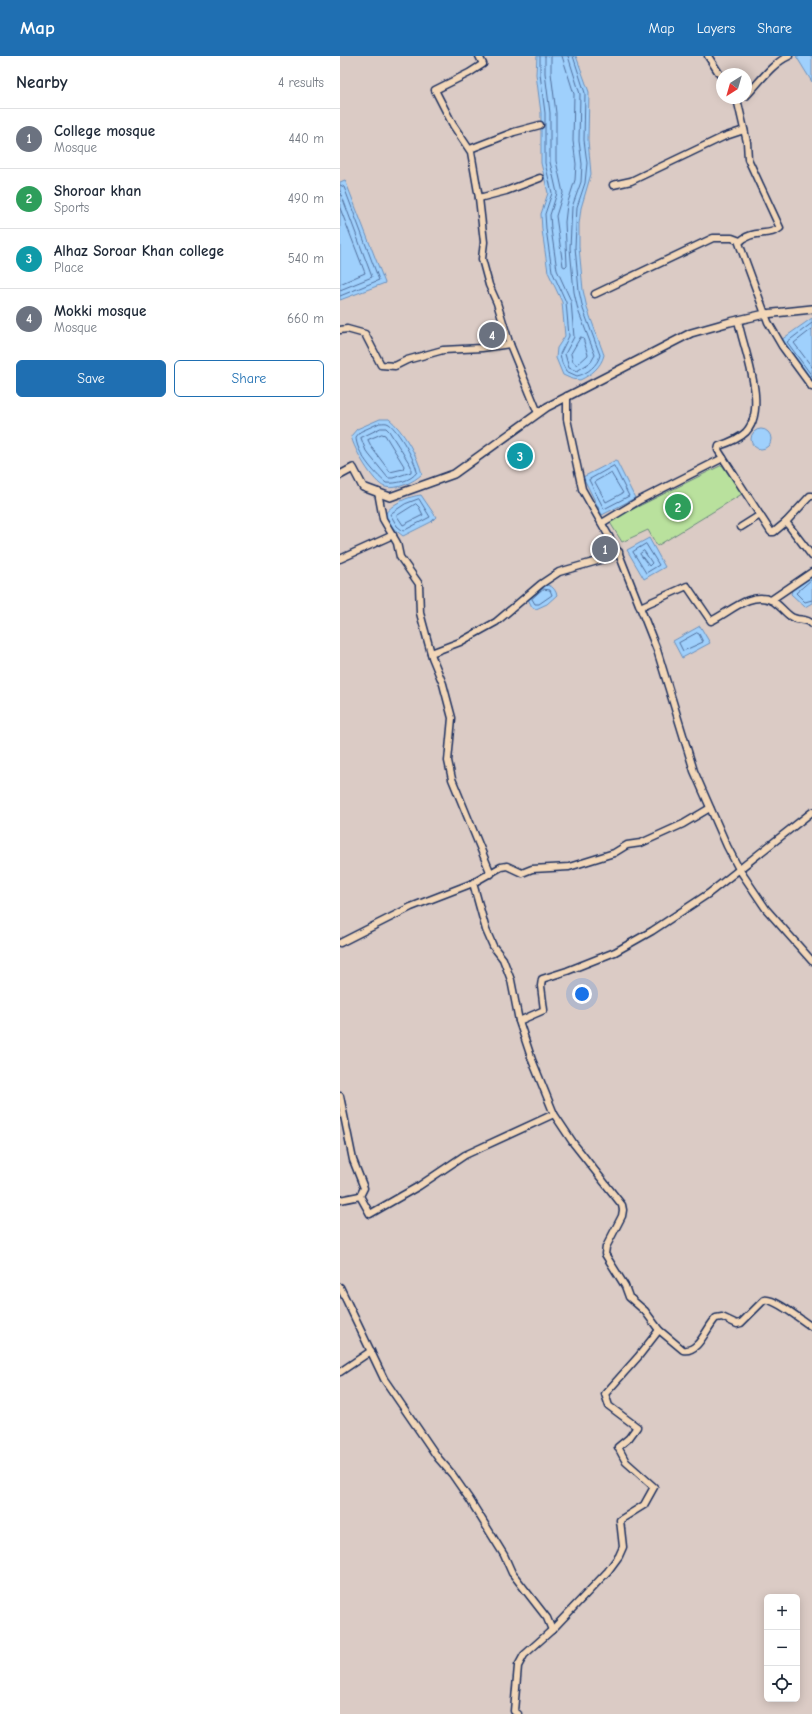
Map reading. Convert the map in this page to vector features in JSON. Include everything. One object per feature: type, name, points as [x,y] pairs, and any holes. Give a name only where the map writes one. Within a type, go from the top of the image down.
[{"type":"street","points":[[480,56],[483,64],[435,90],[453,125],[470,149],[479,198],[484,242],[482,259],[489,285],[497,303],[510,344],[538,413]]},
{"type":"street","points":[[708,56],[716,69]]},
{"type":"street","points":[[752,90],[762,81],[778,61],[789,56]]},
{"type":"street","points":[[595,294],[713,238],[732,238],[740,241],[757,233],[780,228],[748,159],[747,142],[737,104]]},
{"type":"street","points":[[470,149],[509,134],[540,125]]},
{"type":"street","points":[[613,184],[631,181],[723,137],[744,130]]},
{"type":"street","points":[[479,198],[506,191],[540,178]]},
{"type":"street","points":[[740,241],[743,256],[766,314],[782,346],[812,387]]},
{"type":"street","points":[[340,475],[353,468],[363,487],[390,497],[454,474],[538,413],[567,396],[691,333],[766,314],[812,309]]},
{"type":"street","points":[[738,320],[757,394],[751,424],[746,432],[738,438],[719,446],[718,450],[773,533],[786,522],[810,496],[812,496]]},
{"type":"street","points":[[340,330],[347,329],[365,334],[381,365],[395,366],[407,360],[443,350],[482,348],[510,344]]},
{"type":"street","points":[[567,396],[567,419],[582,489],[618,552],[657,650],[694,771],[710,808],[739,868],[766,910],[812,961]]},
{"type":"street","points":[[602,523],[640,500],[723,458]]},
{"type":"street","points":[[378,492],[383,519],[397,543],[400,557],[419,584],[420,614],[431,653],[443,684],[452,718],[448,761],[452,779],[491,874]]},
{"type":"street","points":[[741,527],[760,515]]},
{"type":"street","points":[[786,522],[812,556]]},
{"type":"street","points":[[340,559],[393,536]]},
{"type":"street","points":[[431,653],[460,642],[496,622],[541,584],[559,572],[611,557],[618,552]]},
{"type":"street","points":[[640,607],[687,586],[711,621],[749,600],[771,600],[812,572]]},
{"type":"street","points":[[771,600],[792,618],[807,620],[812,624]]},
{"type":"street","points":[[340,943],[411,907],[491,874],[501,867],[507,866],[522,873],[532,869],[569,867],[614,853],[627,845],[641,843],[683,824],[710,808]]},
{"type":"street","points":[[519,1021],[544,1010],[541,986],[542,979],[615,952],[696,903],[812,812]]},
{"type":"street","points":[[473,882],[486,930],[493,946],[503,959],[506,966],[519,1021],[532,1060],[554,1114],[574,1144],[622,1205],[622,1216],[606,1248],[605,1254],[625,1286],[629,1297],[645,1311],[659,1330],[683,1350],[688,1351],[700,1341],[716,1318],[722,1317],[737,1324],[741,1323],[764,1300],[767,1299],[812,1327]]},
{"type":"street","points":[[340,1096],[353,1160],[364,1188],[360,1196]]},
{"type":"street","points":[[360,1196],[370,1214],[419,1186],[464,1155],[554,1114]]},
{"type":"street","points":[[340,1200],[360,1196]]},
{"type":"street","points":[[340,1287],[384,1379],[438,1458],[452,1474],[470,1500],[504,1555],[512,1573],[547,1618],[552,1630]]},
{"type":"street","points":[[518,1714],[514,1712],[518,1666],[524,1655],[552,1630],[611,1566],[623,1547],[620,1520],[644,1505],[654,1487],[626,1462],[618,1447],[629,1438],[637,1427],[609,1406],[605,1394],[634,1362],[659,1330]]},
{"type":"street","points":[[340,1372],[370,1351]]},
{"type":"green space","points":[[722,465],[742,494],[657,546],[648,530],[622,542],[609,521]]},
{"type":"water","points":[[537,56],[576,56],[589,92],[588,140],[591,174],[581,208],[579,247],[583,290],[587,308],[604,355],[601,363],[595,370],[580,380],[572,379],[563,375],[556,358],[557,348],[565,336],[562,302],[548,272],[542,230],[541,214],[548,193],[541,163],[541,113],[536,74]]},
{"type":"water","points":[[796,56],[812,56],[812,82]]},
{"type":"water","points":[[345,180],[385,283],[340,300],[340,182]]},
{"type":"water","points":[[812,318],[812,382],[781,340]]},
{"type":"water","points":[[380,419],[389,419],[400,430],[409,444],[420,467],[422,474],[415,480],[405,485],[390,488],[380,484],[370,473],[353,442],[351,436],[357,429]]},
{"type":"water","points":[[761,429],[768,432],[771,439],[768,446],[761,449],[754,446],[751,439],[754,432]]},
{"type":"water","points":[[616,460],[635,498],[602,515],[583,477]]},
{"type":"water","points":[[421,495],[436,517],[431,522],[403,536],[394,529],[384,516],[395,504],[400,501]]},
{"type":"water","points":[[649,538],[665,567],[644,579],[627,550]]},
{"type":"water","points":[[812,574],[812,603],[805,607],[791,594],[792,590]]},
{"type":"water","points":[[542,585],[551,587],[555,590],[557,595],[547,604],[536,609],[532,607],[528,599]]},
{"type":"water","points":[[700,626],[710,643],[682,658],[673,641]]},
{"type":"place","name":"Mokki mosque","points":[[492,335]]},
{"type":"place","name":"Alhaz Soroar Khan college","points":[[520,456]]},
{"type":"place","name":"Shoroar khan","points":[[678,507]]},
{"type":"place","name":"College mosque","points":[[605,549]]}]
